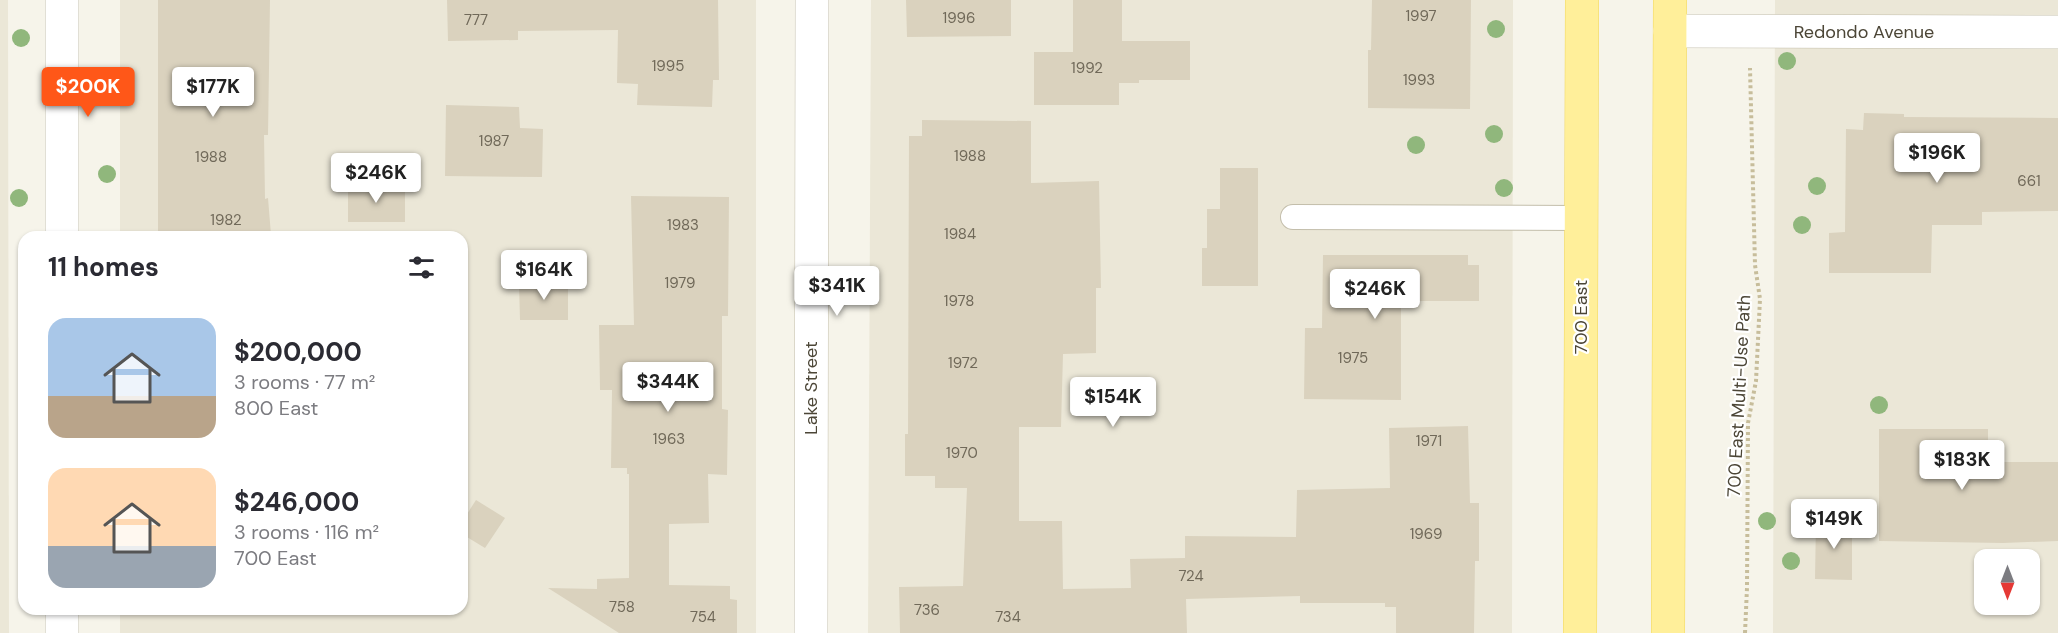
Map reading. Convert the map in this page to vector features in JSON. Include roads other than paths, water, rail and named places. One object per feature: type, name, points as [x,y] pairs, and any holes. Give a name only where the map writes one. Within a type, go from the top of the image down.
[{"type":"main road","name":"700 East","points":[[1580,633],[1582,0]]},
{"type":"main road","points":[[1668,633],[1670,16]]},
{"type":"street","points":[[62,0],[62,231]]},
{"type":"street","name":"Lake Street","points":[[811,633],[812,0]]},
{"type":"street","name":"Redondo Avenue","points":[[1670,16],[2058,32]]},
{"type":"street","points":[[62,615],[62,633]]},
{"type":"lane","points":[[1293,217],[1582,218]]}]
